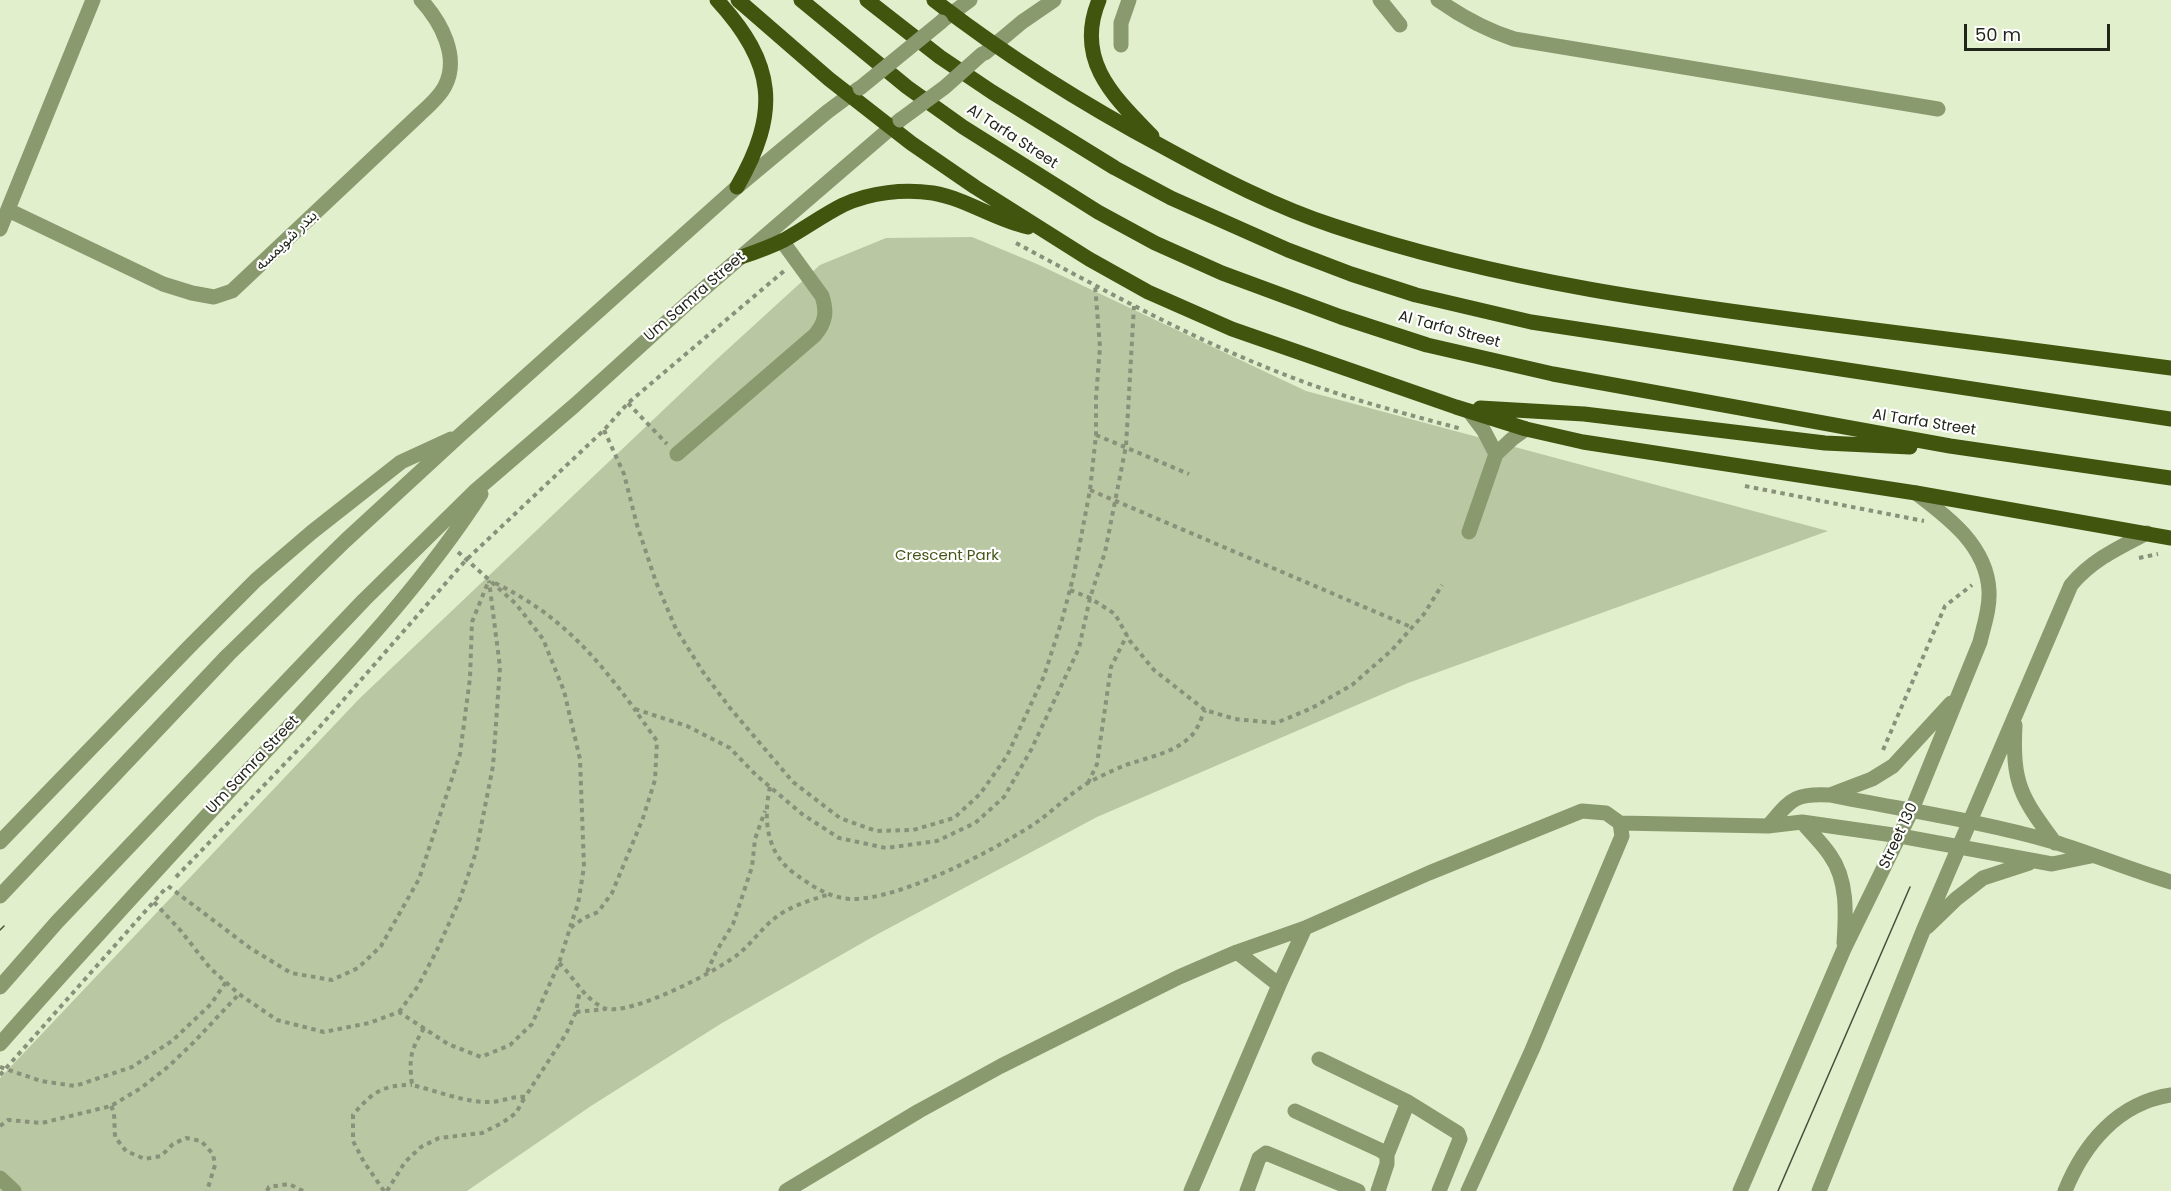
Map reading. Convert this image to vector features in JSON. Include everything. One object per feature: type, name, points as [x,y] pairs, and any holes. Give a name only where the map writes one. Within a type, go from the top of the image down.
[{"type":"main road","points":[[717,0],[734,18],[750,41],[757,56],[766,92],[766,116],[761,134],[754,155],[738,187]]},
{"type":"main road","points":[[738,0],[776,34],[855,91],[975,187],[1148,292],[1232,329],[1462,409],[1526,429],[1584,442],[1916,492],[2171,538]]},
{"type":"main road","name":"Al Tarfa Street","points":[[801,0],[907,87],[972,133],[1098,212],[1155,243],[1222,273],[1341,317],[1427,345],[1553,374],[1950,446],[2171,478]]},
{"type":"main road","name":"Al Tarfa Street","points":[[867,0],[940,57],[992,93],[1115,168],[1171,198],[1288,250],[1416,295],[1531,322],[2171,419]]},
{"type":"main road","points":[[934,0],[946,18],[988,50],[1214,175],[1332,225],[1459,262],[1542,281],[1703,309],[2171,368]]},
{"type":"main road","points":[[1099,0],[1092,23],[1091,39],[1098,68],[1113,94],[1163,147]]},
{"type":"main road","points":[[741,257],[782,241],[843,205],[869,196],[892,192],[935,194],[966,202],[1020,225],[1043,230]]},
{"type":"main road","points":[[1462,409],[1584,414],[1825,443],[1889,447],[1950,446]]},
{"type":"street","points":[[0,229],[93,0]]},
{"type":"street","name":"بندر شويمسه","points":[[8,210],[163,284],[214,297],[232,291],[412,122],[444,88],[450,74],[451,59],[441,28],[421,0]]},
{"type":"street","points":[[0,896],[228,654],[345,541],[738,187],[970,0]]},
{"type":"street","name":"Um Samra Street","points":[[0,987],[57,922],[364,600],[493,476],[896,124],[945,87],[1022,22],[1054,0]]},
{"type":"street","points":[[1121,45],[1121,23],[1129,0]]},
{"type":"street","points":[[1380,0],[1400,25]]},
{"type":"street","points":[[1438,0],[1488,31],[1514,39],[1938,109]]},
{"type":"street","points":[[677,454],[816,335],[822,327],[826,317],[826,306],[822,296],[782,241]]},
{"type":"street","points":[[1462,409],[1484,431],[1496,454]]},
{"type":"street","points":[[1469,532],[1496,454],[1526,429]]},
{"type":"street","points":[[0,842],[256,580],[312,532],[401,462],[459,436]]},
{"type":"street","name":"Um Samra Street","points":[[0,1044],[368,641],[455,535],[493,476]]},
{"type":"street","name":"Street 130","points":[[1740,1191],[1844,949],[1911,812],[1980,642],[1987,615],[1989,591],[1985,570],[1978,552],[1966,535],[1948,517],[1916,492]]},
{"type":"street","points":[[1819,1191],[1923,931],[2071,585],[2084,570],[2108,552],[2147,533]]},
{"type":"street","points":[[1830,795],[1885,772],[1908,751],[1958,696]]},
{"type":"street","points":[[2015,717],[2013,755],[2016,779],[2024,799],[2055,843]]},
{"type":"street","points":[[1768,826],[1791,800],[1808,794],[1830,795],[1998,828],[2055,843],[2171,882]]},
{"type":"street","points":[[786,1191],[899,1123],[1084,1023],[1237,952],[1305,928],[1429,873],[1582,811],[1606,813],[1620,823],[1768,826],[1802,822],[1900,836],[2052,864],[2091,856]]},
{"type":"street","points":[[1802,822],[1831,856],[1839,872],[1845,911],[1844,949]]},
{"type":"street","points":[[1468,1191],[1532,1050],[1622,836],[1620,823]]},
{"type":"street","points":[[1923,931],[1963,893],[1983,878],[2033,861]]},
{"type":"street","points":[[1191,1191],[1305,928]]},
{"type":"street","points":[[1237,952],[1279,985]]},
{"type":"street","points":[[1319,1059],[1408,1102],[1458,1133],[1460,1139],[1439,1191]]},
{"type":"street","points":[[2065,1191],[2074,1170],[2091,1143],[2112,1121],[2131,1107],[2171,1095]]},
{"type":"street","points":[[1378,1191],[1387,1164],[1387,1155],[1408,1102]]},
{"type":"street","points":[[1295,1111],[1387,1155]]},
{"type":"street","points":[[1247,1191],[1259,1158],[1266,1154],[1358,1191]]},
{"type":"street","points":[[0,1178],[14,1191]]},
{"type":"path","points":[[0,1075],[2,1067],[168,886],[317,730],[466,560],[604,430],[628,403],[796,261]]},
{"type":"path","points":[[604,430],[624,474],[637,525],[656,582],[676,629],[703,672],[755,739],[793,782],[840,818],[876,831],[914,830],[954,818],[980,794],[1007,756],[1044,676],[1070,590],[1090,490],[1096,435],[1100,347],[1095,285]]},
{"type":"path","points":[[636,711],[634,709],[687,726],[730,748],[802,814],[839,838],[886,848],[937,842],[975,823],[1004,796],[1031,750],[1079,648],[1090,598],[1105,552],[1126,446],[1134,306]]},
{"type":"path","points":[[628,403],[677,454]]},
{"type":"path","points":[[1096,435],[1189,474]]},
{"type":"path","points":[[1090,490],[1412,627]]},
{"type":"path","points":[[2132,562],[2140,557],[2160,554]]},
{"type":"path","points":[[399,1012],[448,1044],[481,1057],[510,1046],[531,1024],[559,963],[578,904],[584,856],[580,759],[564,692],[543,639],[516,604],[466,560]]},
{"type":"path","points":[[1885,772],[1879,761],[1945,606],[1973,585],[1970,576]]},
{"type":"path","points":[[489,580],[514,592],[553,618],[573,635],[608,673],[657,741],[655,780],[643,818],[612,893],[598,912],[570,928]]},
{"type":"path","points":[[168,886],[250,948],[291,973],[332,980],[358,968],[381,946],[419,879],[460,754],[470,678],[472,622],[489,580]]},
{"type":"path","points":[[154,902],[181,931],[210,968],[239,994],[277,1020],[324,1032],[369,1023],[399,1012],[418,986],[437,950],[460,899],[476,852],[493,766],[500,667],[489,580]]},
{"type":"path","points":[[1070,590],[1090,598],[1114,614],[1154,670],[1205,710],[1235,719],[1276,723],[1312,708],[1352,685],[1392,650],[1424,614],[1442,585]]},
{"type":"path","points":[[1087,783],[1098,755],[1111,667],[1127,635]]},
{"type":"path","points":[[766,810],[767,826],[774,850],[790,871],[817,890],[843,898],[869,898],[916,884],[956,867],[1032,825],[1087,783],[1121,767],[1173,750],[1194,734],[1205,710]]},
{"type":"path","points":[[706,973],[716,951],[733,924],[752,867],[755,838],[766,810],[770,787]]},
{"type":"path","points":[[576,1012],[628,1006],[652,1000],[684,986],[743,951],[755,935],[782,913],[809,900],[831,894]]},
{"type":"path","points":[[559,963],[571,975],[584,994],[606,1009]]},
{"type":"path","points":[[2,1067],[41,1081],[75,1086],[132,1068],[172,1041],[210,1004],[226,982]]},
{"type":"path","points":[[525,1097],[512,1096],[494,1102],[471,1101],[412,1085],[396,1085],[377,1090],[353,1115],[353,1141],[385,1191],[405,1162],[421,1147],[439,1138],[482,1132],[502,1123],[516,1113],[566,1034],[576,1012],[580,989]]},
{"type":"path","points":[[0,1126],[8,1120],[42,1123],[111,1106],[141,1088],[169,1066],[239,994]]},
{"type":"path","points":[[412,1085],[410,1060],[413,1047],[424,1028]]},
{"type":"path","points":[[111,1106],[114,1112],[115,1137],[126,1151],[146,1160],[161,1156],[173,1144],[186,1137],[201,1141],[213,1154],[215,1165],[207,1191]]},
{"type":"path","points":[[267,1191],[269,1187],[289,1184],[303,1191]]},
{"type":"green space","name":"Crescent Park","points":[[972,237],[1037,264],[1306,391],[1828,531],[1408,683],[1097,817],[876,935],[722,1023],[591,1106],[467,1191],[0,1191],[0,1078],[359,699],[716,360],[820,265],[886,238]]},
{"type":"tram line","points":[[1778,1191],[1910,887]]},
{"type":"tram line","points":[[0,930],[4,926]]}]
